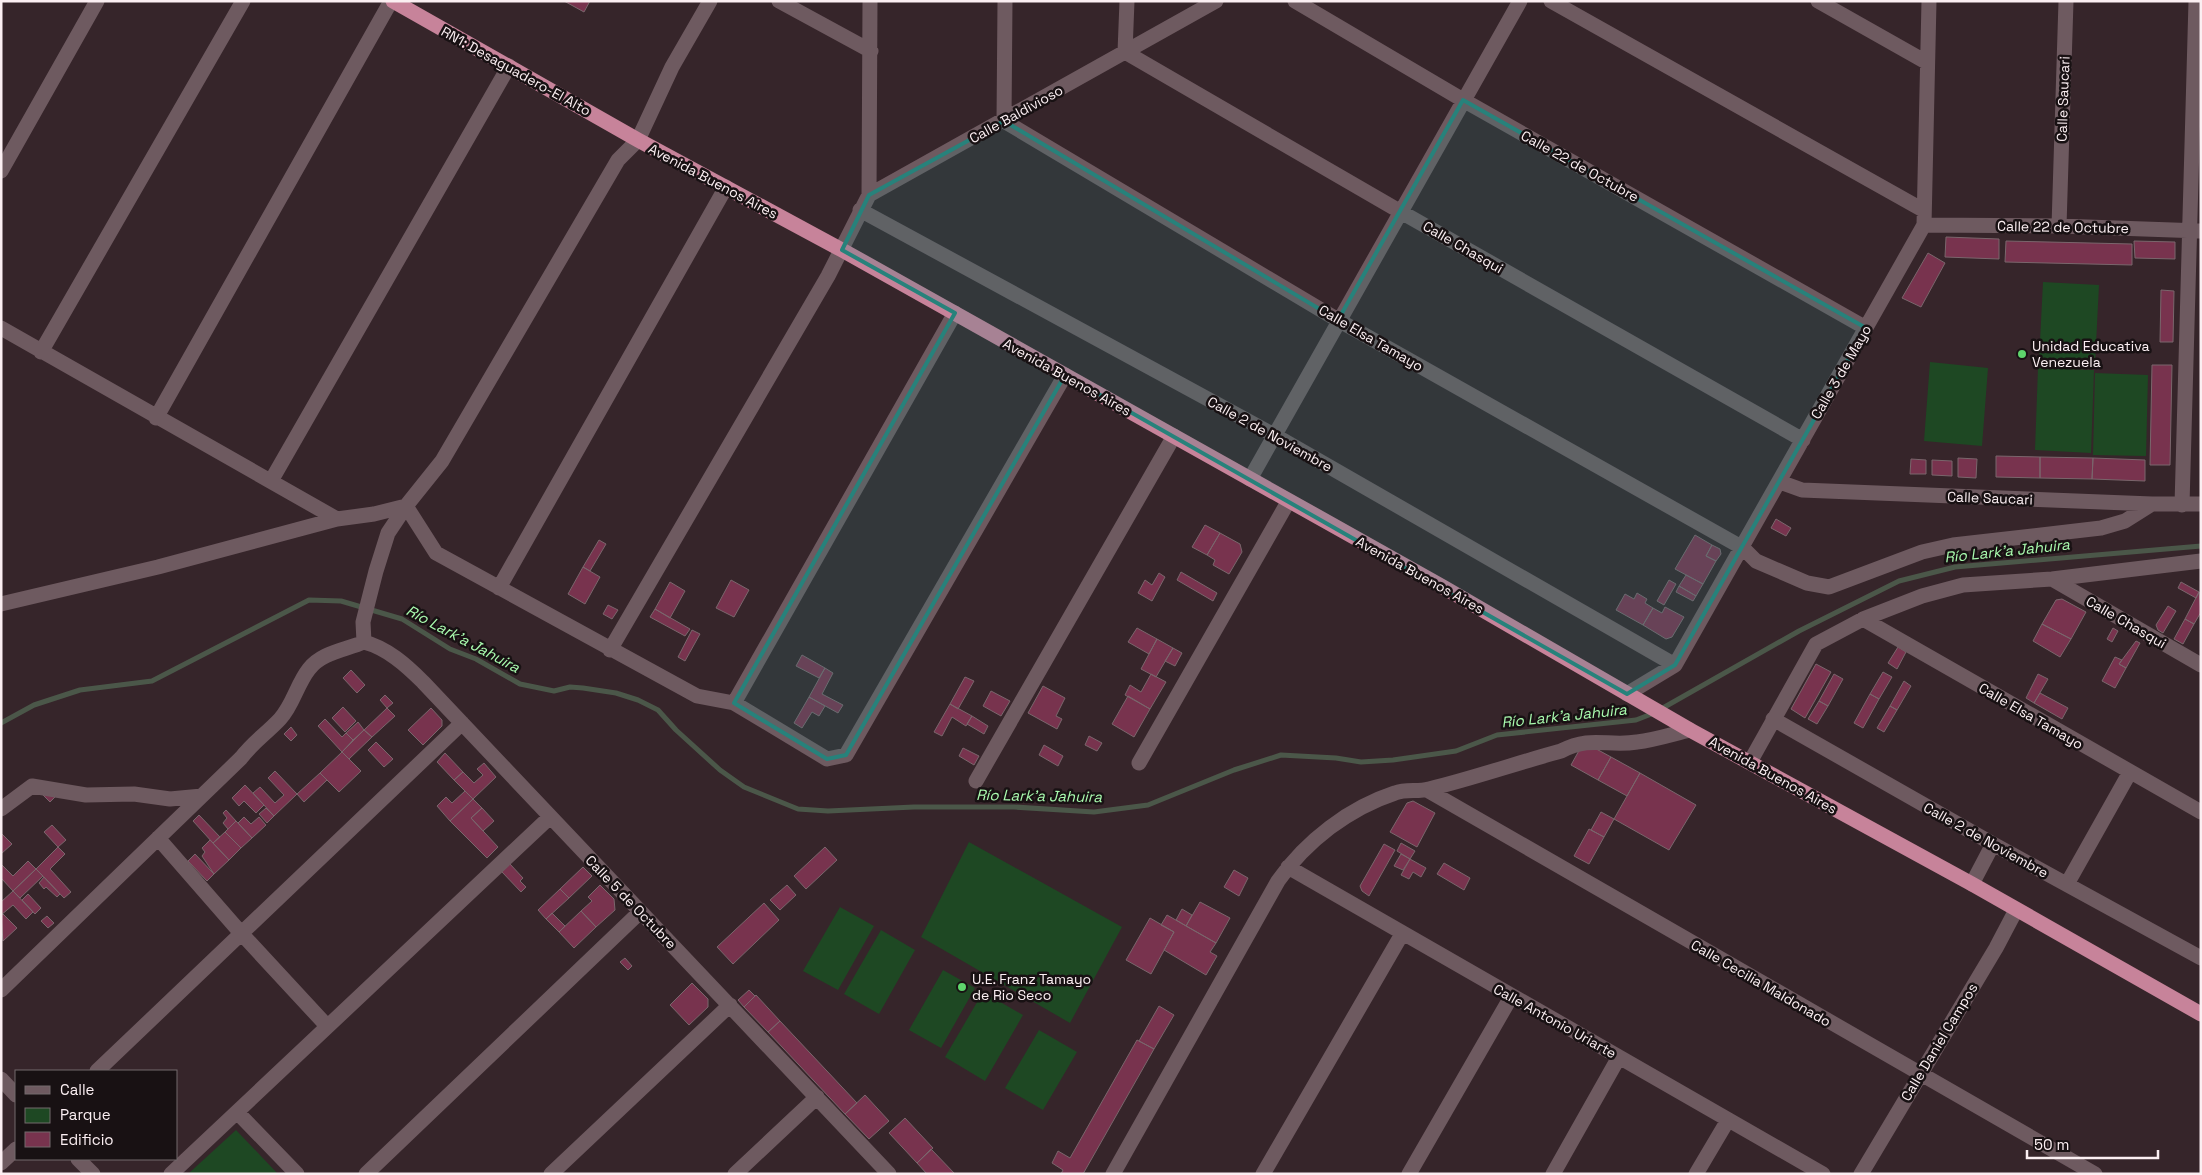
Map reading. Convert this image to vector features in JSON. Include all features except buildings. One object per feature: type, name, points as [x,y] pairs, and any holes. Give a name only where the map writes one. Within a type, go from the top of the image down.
[{"type":"highway","name":"RN1: Desaguadero-El Alto","points":[[392,1],[638,140]]},
{"type":"highway","name":"Avenida Buenos Aires","points":[[638,140],[955,313],[1288,502],[1443,587],[1670,719],[1972,884],[2201,1014]]},
{"type":"street","points":[[1,171],[97,1]]},
{"type":"street","points":[[41,352],[243,1]]},
{"type":"street","points":[[156,418],[392,1]]},
{"type":"street","points":[[1,990],[241,758],[255,740],[280,719],[292,702],[309,668],[322,657],[364,642],[363,622],[388,533],[406,506],[442,461],[618,160],[638,140],[672,67],[710,1]]},
{"type":"street","points":[[779,1],[870,51]]},
{"type":"street","points":[[610,650],[842,250],[869,195],[870,1]]},
{"type":"street","points":[[1004,121],[1005,1]]},
{"type":"street","points":[[1125,52],[1127,1]]},
{"type":"street","name":"Calle Baldivioso","points":[[869,195],[1216,1]]},
{"type":"street","name":"Calle 22 de Octubre","points":[[1295,1],[1463,100],[1866,328]]},
{"type":"street","points":[[1250,479],[1338,320],[1520,1]]},
{"type":"street","points":[[1551,1],[1923,210]]},
{"type":"street","points":[[1818,1],[1926,62]]},
{"type":"street","points":[[1924,226],[1926,62],[1929,1]]},
{"type":"street","name":"Calle Saucari","points":[[2059,226],[2066,1]]},
{"type":"street","points":[[2182,505],[2195,231],[2196,1]]},
{"type":"street","name":"Calle Chasqui","points":[[1125,52],[1401,212],[1803,440]]},
{"type":"street","points":[[271,481],[509,66]]},
{"type":"street","name":"Calle Elsa Tamayo","points":[[1004,121],[1338,320],[1743,548],[1756,561],[1808,583],[1829,587],[1922,552],[1952,545],[2101,528],[2125,521],[2152,504]]},
{"type":"street","points":[[499,588],[726,188]]},
{"type":"street","name":"Calle 2 de Noviembre","points":[[860,210],[1274,435],[1675,665]]},
{"type":"street","name":"Calle 22 de Octubre","points":[[1924,226],[2059,226],[2195,231]]},
{"type":"street","name":"Calle 3 de Mayo","points":[[1634,698],[1675,665],[1924,226]]},
{"type":"street","points":[[734,703],[955,313]]},
{"type":"street","points":[[1,328],[156,418],[337,519]]},
{"type":"street","points":[[406,506],[436,553],[697,696],[734,703],[827,759],[846,755],[1065,375]]},
{"type":"street","points":[[976,781],[1174,436]]},
{"type":"street","name":"Calle Saucari","points":[[1780,482],[1802,490],[2152,504],[2201,504]]},
{"type":"street","points":[[1139,763],[1288,502]]},
{"type":"street","points":[[1,604],[158,566],[337,519],[374,514],[406,506]]},
{"type":"street","points":[[1750,762],[1816,644],[1862,619],[1922,596],[1963,585],[2052,578],[2201,561]]},
{"type":"street","name":"Calle Chasqui","points":[[2052,578],[2201,665]]},
{"type":"street","name":"Calle Elsa Tamayo","points":[[1862,619],[2201,812]]},
{"type":"street","name":"Calle 5 de Octubre","points":[[364,642],[378,646],[404,664],[890,1174]]},
{"type":"street","name":"Calle 2 de Noviembre","points":[[1773,719],[1993,844],[2201,958]]},
{"type":"street","points":[[98,1070],[240,932],[462,723]]},
{"type":"street","points":[[1113,1174],[1288,867],[1331,826],[1364,805],[1397,792],[1427,790],[1561,752],[1576,744],[1589,741],[1636,743],[1690,730]]},
{"type":"street","points":[[2067,884],[2130,772]]},
{"type":"street","points":[[1,810],[32,786],[86,795],[134,794],[170,799],[202,796]]},
{"type":"street","name":"Calle Cecilia Maldonado","points":[[1427,790],[2095,1174]]},
{"type":"street","points":[[172,1174],[550,817]]},
{"type":"street","points":[[158,838],[240,932],[327,1026]]},
{"type":"street","points":[[1972,884],[1993,844]]},
{"type":"street","name":"Calle Antonio Uriarte","points":[[1288,867],[1511,997],[1823,1174]]},
{"type":"street","name":"Calle Daniel Campos","points":[[1861,1174],[1996,948],[2016,910]]},
{"type":"street","points":[[366,1174],[640,912]]},
{"type":"street","points":[[1263,1174],[1402,934]]},
{"type":"street","points":[[1409,1174],[1511,997]]},
{"type":"street","points":[[551,1174],[730,1006]]},
{"type":"street","points":[[1553,1174],[1619,1057]]},
{"type":"street","points":[[1,1079],[15,1093]]},
{"type":"street","points":[[735,1174],[817,1097]]},
{"type":"street","points":[[238,1112],[297,1174]]},
{"type":"street","points":[[1696,1174],[1728,1120]]},
{"type":"street","points":[[1,1163],[15,1150]]},
{"type":"street","points":[[79,1160],[93,1174]]},
{"type":"highlighted area","points":[[1463,100],[1866,328],[1675,665],[1627,694],[1065,375],[846,755],[827,759],[734,703],[955,313],[842,250],[869,195],[1004,121],[1338,320]]},
{"type":"green space","points":[[2043,282],[2099,285],[2095,364],[2039,361]]},
{"type":"green space","points":[[1930,362],[1988,368],[1982,446],[1924,441]]},
{"type":"green space","points":[[2038,368],[2094,370],[2091,453],[2035,450]]},
{"type":"green space","points":[[2095,373],[2148,375],[2146,456],[2093,455]]},
{"type":"green space","points":[[969,842],[1122,927],[1070,1023],[921,937]]},
{"type":"green space","points":[[840,907],[874,926],[838,990],[803,971]]},
{"type":"green space","points":[[881,930],[915,950],[879,1014],[844,994]]},
{"type":"green space","points":[[943,970],[975,988],[941,1048],[909,1030]]},
{"type":"green space","points":[[983,992],[1023,1015],[985,1081],[945,1057]]},
{"type":"green space","points":[[1039,1030],[1077,1052],[1043,1110],[1005,1088]]},
{"type":"green space","points":[[236,1130],[278,1174],[188,1174]]},
{"type":"waterway","name":"Río Lark’a Jahuira","points":[[1661,709],[1799,631],[1899,581],[1955,567],[2201,546]]},
{"type":"waterway","name":"Río Lark’a Jahuira","points":[[1,723],[34,705],[80,690],[152,681],[309,600],[341,601],[402,619],[450,649],[476,659],[520,684],[554,691],[570,687],[583,688],[616,693],[638,700],[658,710],[676,730],[720,770],[744,787],[798,809],[828,811],[914,807],[1014,807],[1094,812],[1148,805],[1234,770],[1281,755],[1336,758],[1361,762],[1393,760],[1456,751],[1497,735],[1636,720],[1654,713]]},
{"type":"place","name":"Unidad Educativa Venezuela","points":[[2022,354]]},
{"type":"place","name":"U.E. Franz Tamayo de Rio Seco","points":[[962,987]]}]
